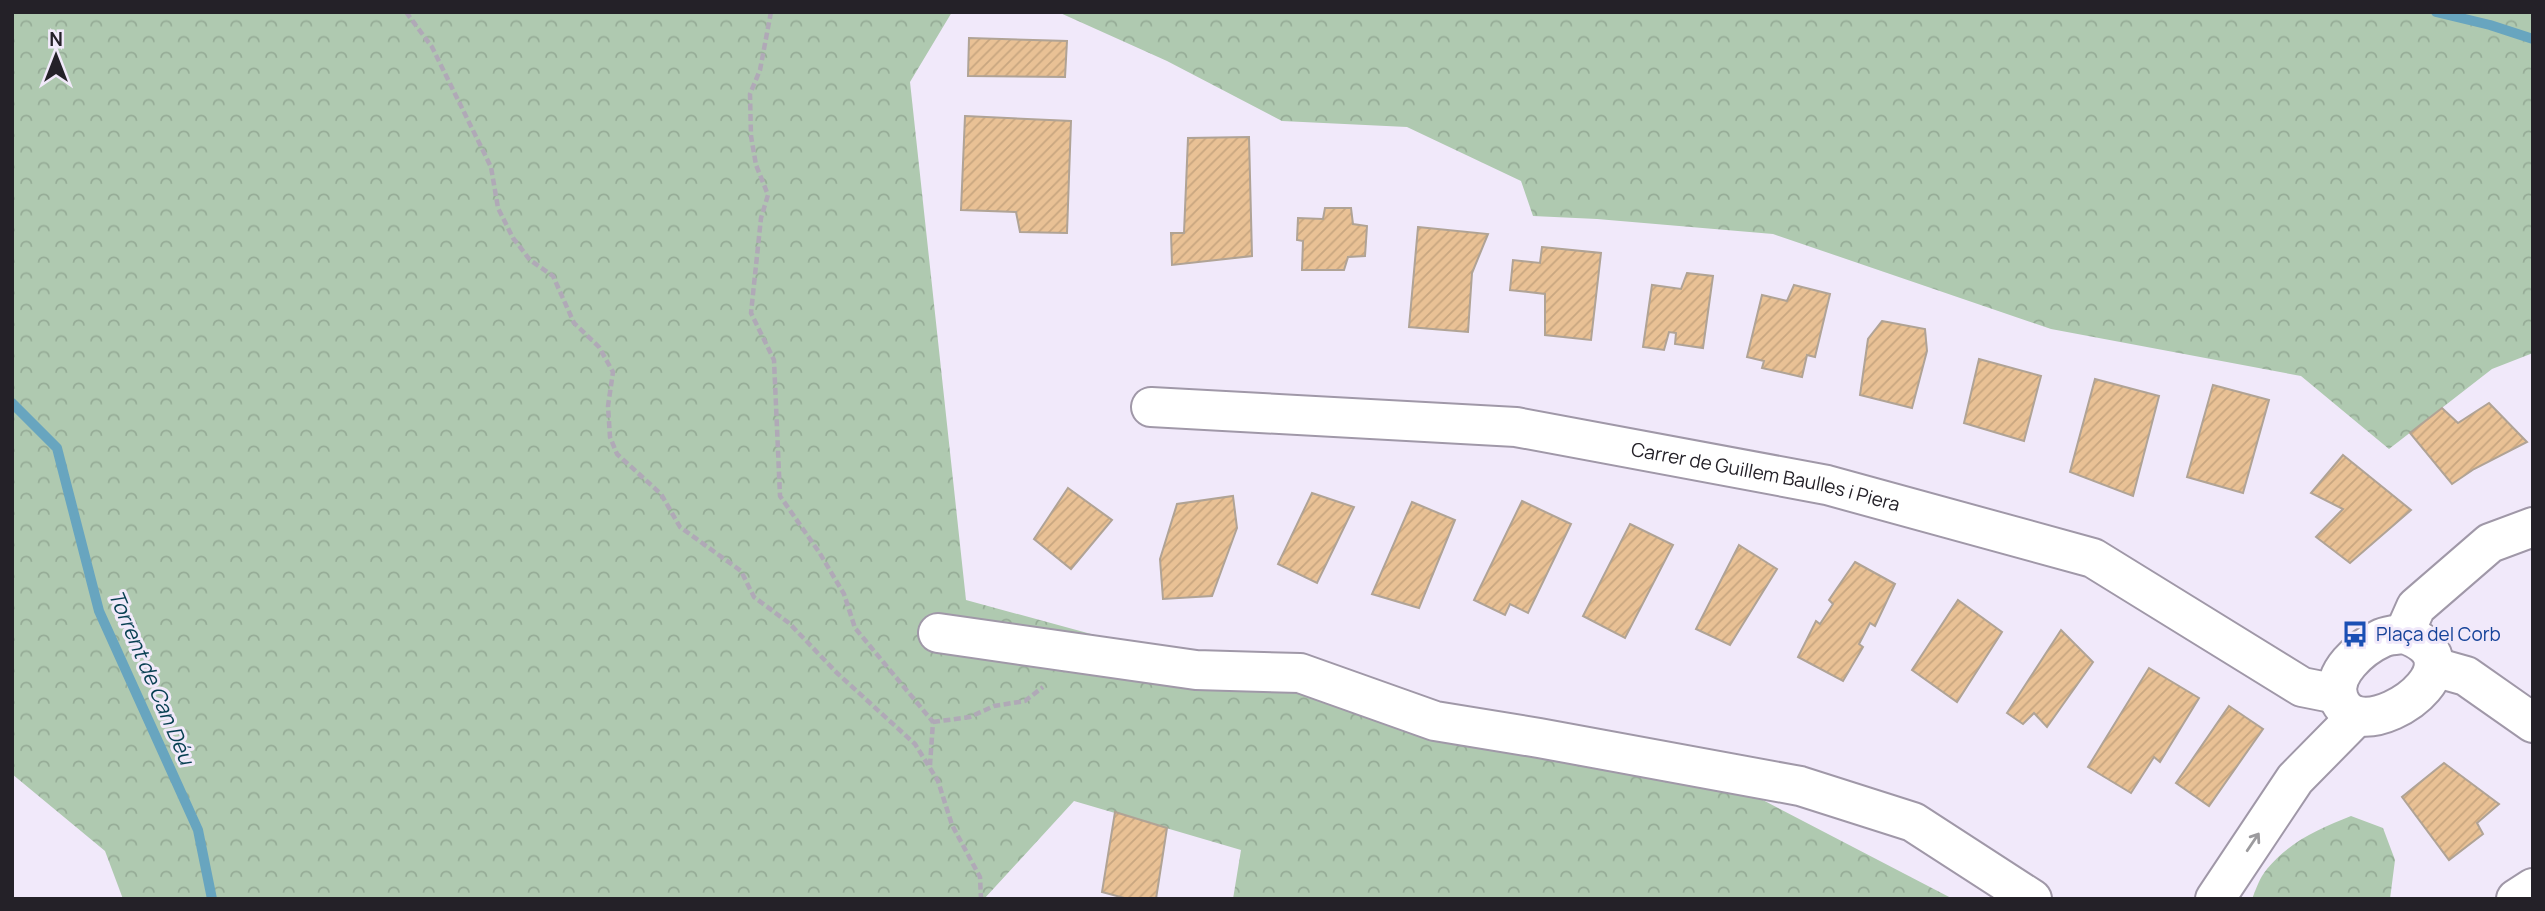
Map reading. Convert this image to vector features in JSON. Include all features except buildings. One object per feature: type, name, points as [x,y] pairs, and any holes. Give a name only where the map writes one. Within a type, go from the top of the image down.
[{"type":"street","name":"Carrer de Guillem Baulles i Piera","points":[[1151,407],[1516,427],[1827,485],[2093,558],[2302,687],[2347,705]]},
{"type":"street","points":[[2404,634],[2416,607],[2490,543],[2533,527]]},
{"type":"street","points":[[938,633],[1196,670],[1300,673],[1435,721],[1800,786],[1913,822],[2032,899]]},
{"type":"street","points":[[2215,899],[2347,705],[2340,676],[2351,661],[2384,637],[2404,634],[2418,639],[2430,651],[2434,667],[2431,680],[2401,705],[2378,714],[2347,705]]},
{"type":"street","points":[[2434,667],[2466,676],[2533,723]]},
{"type":"street","points":[[2516,899],[2533,888]]},
{"type":"path","points":[[406,12],[432,47],[486,156],[491,167],[498,208],[513,238],[530,260],[553,276],[574,323],[599,347],[613,372],[608,406],[610,437],[617,454],[661,494],[680,527],[741,571],[754,597],[789,622],[837,673],[915,744],[938,781],[952,825],[980,877],[981,899]]},
{"type":"path","points":[[771,12],[760,70],[750,94],[751,136],[756,165],[768,195],[761,218],[751,313],[774,360],[780,496],[844,594],[855,628],[933,722],[929,767]]},
{"type":"path","points":[[933,722],[971,718],[993,706],[1025,701],[1080,653]]},
{"type":"green space","points":[[12,12],[952,12],[910,82],[966,600],[1245,676],[1759,798],[1953,899],[1233,899],[1241,850],[1074,801],[984,899],[123,899],[105,851],[12,774]]},
{"type":"green space","points":[[1058,12],[2533,12],[2533,353],[2492,369],[2389,449],[2301,376],[2051,329],[1773,234],[1533,216],[1521,181],[1407,127],[1282,121],[1167,61]]},
{"type":"green space","points":[[2351,816],[2383,828],[2395,860],[2390,899],[2252,899],[2265,872],[2285,851],[2317,831]]},
{"type":"waterway","points":[[2436,12],[2533,39]]},
{"type":"waterway","name":"Torrent de Can Déu","points":[[12,403],[57,448],[99,611],[198,830],[212,899]]},
{"type":"place","name":"Plaça del Corb","points":[[2355,634]]}]
